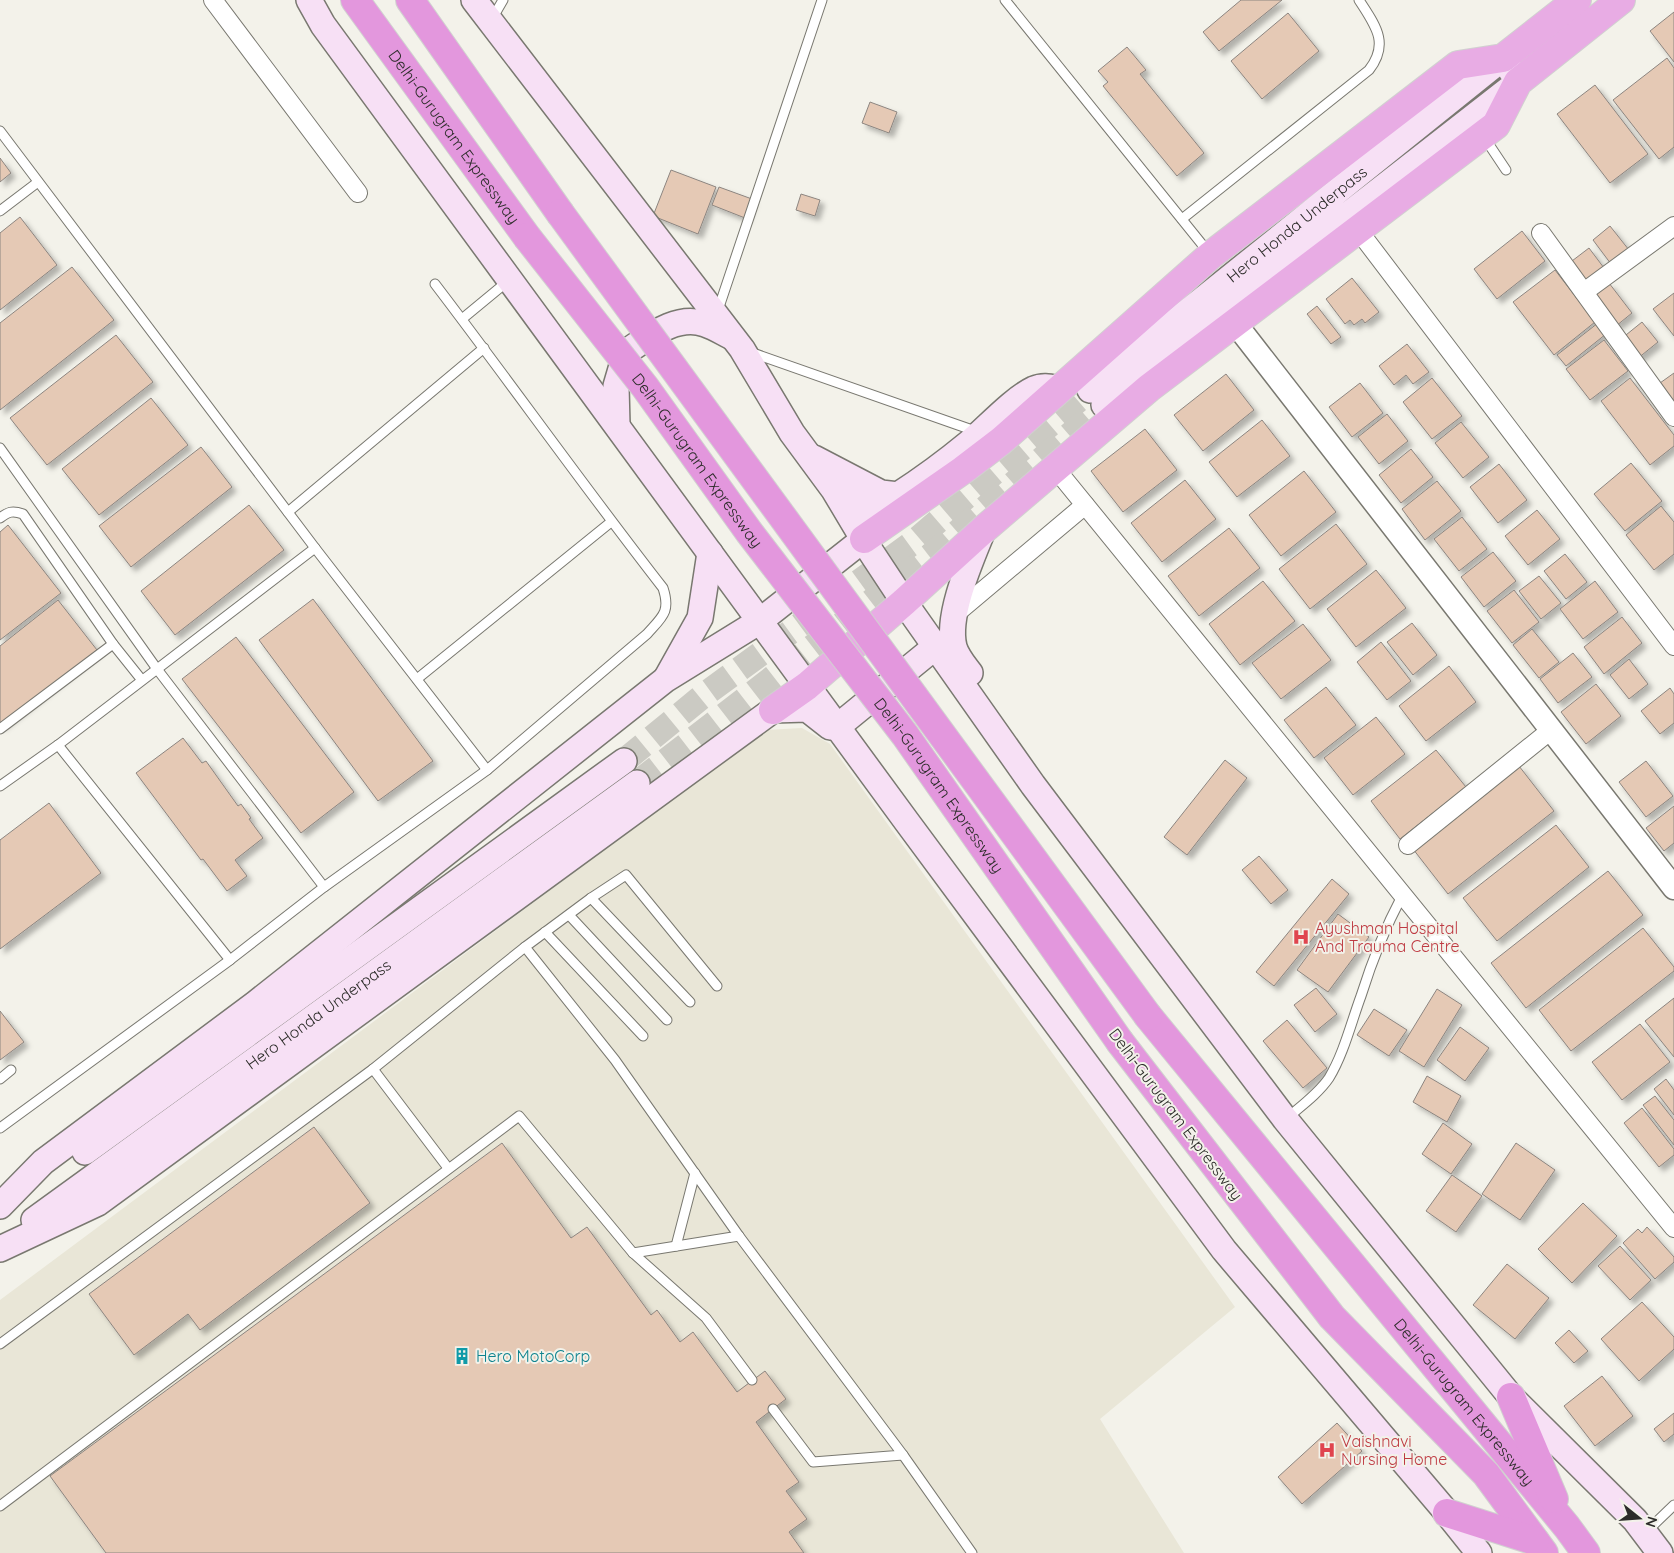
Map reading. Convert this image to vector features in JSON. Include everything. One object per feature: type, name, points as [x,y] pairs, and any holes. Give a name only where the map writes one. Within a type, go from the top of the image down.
[{"type":"highway","name":"Delhi-Gurugram Expressway","points":[[355,0],[528,237],[645,387],[749,532],[905,735],[1120,1042],[1332,1317],[1486,1474],[1540,1547]]},
{"type":"highway","name":"Delhi-Gurugram Expressway","points":[[410,0],[560,213],[1148,1016],[1567,1527],[1586,1553]]},
{"type":"highway","points":[[864,539],[1001,441],[1211,255],[1458,65],[1503,58],[1577,0]]},
{"type":"highway","points":[[773,710],[807,686],[983,530],[1149,388],[1496,125],[1518,82],[1621,0]]},
{"type":"highway","points":[[1511,1397],[1567,1527]]},
{"type":"highway","points":[[1447,1513],[1540,1547]]},
{"type":"main road","points":[[309,0],[323,25],[760,622],[1224,1250],[1479,1553]]},
{"type":"main road","points":[[474,0],[737,343],[792,433],[834,490],[904,602],[935,647],[1016,758],[1033,785],[1285,1119],[1511,1397],[1635,1520],[1660,1553]]},
{"type":"main road","points":[[1503,58],[1518,82]]},
{"type":"main road","name":"Hero Honda Underpass","points":[[1503,58],[1097,398],[1518,82]]},
{"type":"main road","points":[[617,425],[616,386],[626,352],[661,330],[674,324],[691,321],[705,324],[737,343]]},
{"type":"main road","points":[[807,454],[881,493],[898,495],[922,480],[1034,389],[1046,386],[1060,388]]},
{"type":"main road","points":[[834,490],[890,521]]},
{"type":"main road","points":[[983,530],[967,570],[954,615],[954,647],[1008,727],[1015,742],[1016,758]]},
{"type":"main road","points":[[0,1206],[43,1162],[255,1004],[666,679],[760,622],[864,539]]},
{"type":"main road","points":[[666,679],[700,618],[710,553]]},
{"type":"main road","points":[[842,733],[935,647]]},
{"type":"main road","points":[[0,1249],[98,1203],[773,710],[807,709],[842,733]]},
{"type":"main road","name":"Hero Honda Underpass","points":[[0,1214],[624,760]]},
{"type":"main road","name":"Hero Honda Underpass","points":[[0,1245],[637,783]]},
{"type":"street","points":[[214,0],[358,193]]},
{"type":"street","points":[[1584,292],[1674,226]]},
{"type":"street","points":[[1358,230],[1674,646]]},
{"type":"street","points":[[1541,233],[1674,417]]},
{"type":"street","points":[[1235,323],[1674,888]]},
{"type":"street","points":[[1055,468],[1674,1228]]},
{"type":"street","points":[[954,615],[1085,505]]},
{"type":"street","points":[[1408,845],[1551,730]]},
{"type":"lane","points":[[490,21],[503,0]]},
{"type":"lane","points":[[716,316],[822,0]]},
{"type":"lane","points":[[1005,0],[1211,255]]},
{"type":"lane","points":[[1182,219],[1369,70],[1376,60],[1380,49],[1380,37],[1377,27],[1359,0]]},
{"type":"lane","points":[[0,131],[315,548],[487,770]]},
{"type":"lane","points":[[1483,135],[1506,170]]},
{"type":"lane","points":[[0,211],[38,182]]},
{"type":"lane","points":[[462,319],[510,279]]},
{"type":"lane","points":[[0,1128],[230,960],[324,887],[487,770],[647,634],[665,613],[667,601],[663,588],[611,522],[435,284]]},
{"type":"lane","points":[[737,343],[980,433]]},
{"type":"lane","points":[[288,512],[484,348]]},
{"type":"lane","points":[[0,448],[157,669],[324,887]]},
{"type":"lane","points":[[0,518],[8,512],[22,514],[141,680]]},
{"type":"lane","points":[[417,679],[611,522]]},
{"type":"lane","points":[[2,781],[58,745],[315,548]]},
{"type":"lane","points":[[0,729],[114,644]]},
{"type":"lane","points":[[58,745],[230,960]]},
{"type":"lane","points":[[0,1344],[373,1069],[525,947],[591,898],[626,875],[717,986]]},
{"type":"lane","points":[[1285,1119],[1318,1090],[1328,1079],[1335,1066],[1343,1049],[1375,952],[1402,896]]},
{"type":"lane","points":[[591,898],[690,1002]]},
{"type":"lane","points":[[569,915],[667,1020]]},
{"type":"lane","points":[[545,932],[643,1036]]},
{"type":"lane","points":[[525,947],[615,1060],[739,1236],[903,1455],[972,1553]]},
{"type":"lane","points":[[373,1069],[448,1168]]},
{"type":"lane","points":[[0,1079],[11,1070]]},
{"type":"lane","points":[[0,1506],[448,1168],[520,1116],[633,1253],[706,1318],[752,1380]]},
{"type":"lane","points":[[676,1246],[694,1173]]},
{"type":"lane","points":[[633,1253],[739,1236]]},
{"type":"lane","points":[[773,1408],[813,1462],[903,1455]]},
{"type":"lane","points":[[1645,1533],[1674,1505]]},
{"type":"shaded area","name":"Hero MotoCorp","points":[[802,728],[830,744],[1235,1307],[1100,1419],[1184,1553],[0,1553],[0,1300],[765,730]]},
{"type":"building","points":[[1241,0],[1282,0],[1219,51],[1203,32]]},
{"type":"building","points":[[1674,12],[1674,62],[1650,31]]},
{"type":"building","points":[[1288,13],[1319,51],[1262,99],[1231,61]]},
{"type":"building","points":[[1127,47],[1146,70],[1140,74],[1204,153],[1177,176],[1103,86],[1108,82],[1098,71]]},
{"type":"building","points":[[1667,58],[1674,68],[1674,147],[1659,159],[1613,100]]},
{"type":"building","points":[[1595,85],[1648,154],[1610,183],[1557,114]]},
{"type":"building","points":[[870,102],[897,112],[889,133],[862,123]]},
{"type":"building","points":[[0,158],[11,173],[0,182]]},
{"type":"building","points":[[671,170],[716,187],[698,234],[653,216]]},
{"type":"building","points":[[719,187],[752,199],[745,218],[712,205]]},
{"type":"building","points":[[801,194],[820,200],[815,216],[796,210]]},
{"type":"building","points":[[20,217],[57,265],[0,310],[0,233]]},
{"type":"building","points":[[1610,226],[1629,250],[1611,264],[1593,240]]},
{"type":"building","points":[[1522,231],[1545,261],[1497,299],[1474,269]]},
{"type":"building","points":[[1589,248],[1607,272],[1587,288],[1568,264]]},
{"type":"building","points":[[72,267],[114,320],[0,410],[0,323]]},
{"type":"building","points":[[1555,270],[1595,322],[1554,355],[1513,302]]},
{"type":"building","points":[[1352,278],[1379,312],[1365,323],[1362,319],[1354,325],[1350,320],[1345,324],[1326,299]]},
{"type":"building","points":[[1609,283],[1632,313],[1616,326],[1593,295]]},
{"type":"building","points":[[1674,293],[1674,336],[1653,309]]},
{"type":"building","points":[[1317,306],[1341,337],[1331,344],[1307,314]]},
{"type":"building","points":[[1642,322],[1658,342],[1637,359],[1621,339]]},
{"type":"building","points":[[1598,323],[1606,334],[1566,366],[1557,355]]},
{"type":"building","points":[[116,335],[153,382],[47,465],[10,418]]},
{"type":"building","points":[[1604,340],[1628,371],[1590,400],[1566,369]]},
{"type":"building","points":[[1407,344],[1429,372],[1413,384],[1406,375],[1394,385],[1379,366]]},
{"type":"building","points":[[1674,373],[1674,401],[1660,383]]},
{"type":"building","points":[[1226,374],[1254,410],[1203,451],[1174,415]]},
{"type":"building","points":[[1432,378],[1462,416],[1432,439],[1403,402]]},
{"type":"building","points":[[1630,378],[1674,435],[1674,446],[1650,465],[1601,401]]},
{"type":"building","points":[[1360,383],[1383,413],[1352,437],[1329,407]]},
{"type":"building","points":[[151,398],[188,445],[99,515],[62,469]]},
{"type":"building","points":[[1387,414],[1408,441],[1379,464],[1358,437]]},
{"type":"building","points":[[1262,420],[1290,456],[1237,497],[1209,462]]},
{"type":"building","points":[[1461,422],[1489,457],[1463,478],[1435,443]]},
{"type":"building","points":[[1145,429],[1177,470],[1123,512],[1091,471]]},
{"type":"building","points":[[201,447],[232,487],[131,567],[99,526]]},
{"type":"building","points":[[1411,449],[1433,477],[1401,503],[1379,475]]},
{"type":"building","points":[[1631,463],[1662,501],[1625,531],[1594,494]]},
{"type":"building","points":[[1499,464],[1527,500],[1498,523],[1470,487]]},
{"type":"building","points":[[1304,471],[1336,512],[1281,556],[1249,515]]},
{"type":"building","points":[[1185,480],[1216,519],[1162,562],[1131,523]]},
{"type":"building","points":[[1437,481],[1461,511],[1425,540],[1402,509]]},
{"type":"building","points":[[249,505],[284,550],[175,635],[141,591]]},
{"type":"building","points":[[1661,506],[1674,522],[1674,554],[1654,570],[1626,535]]},
{"type":"building","points":[[1537,510],[1560,539],[1528,565],[1505,536]]},
{"type":"building","points":[[1462,517],[1487,549],[1459,571],[1434,539]]},
{"type":"building","points":[[1336,524],[1367,564],[1310,609],[1279,569]]},
{"type":"building","points":[[8,525],[61,593],[0,640],[0,532]]},
{"type":"building","points":[[1229,528],[1260,568],[1199,616],[1168,576]]},
{"type":"building","points":[[1493,552],[1516,581],[1484,607],[1461,577]]},
{"type":"building","points":[[1565,554],[1587,582],[1566,599],[1544,571]]},
{"type":"building","points":[[1376,570],[1406,608],[1356,647],[1327,609]]},
{"type":"building","points":[[1539,576],[1561,603],[1541,619],[1519,591]]},
{"type":"building","points":[[1263,581],[1295,621],[1240,665],[1209,624]]},
{"type":"building","points":[[1595,581],[1618,612],[1583,639],[1560,609]]},
{"type":"building","points":[[1514,590],[1539,622],[1512,643],[1487,611]]},
{"type":"building","points":[[313,599],[433,761],[378,801],[259,640]]},
{"type":"building","points":[[58,600],[97,650],[0,726],[0,646]]},
{"type":"building","points":[[1622,617],[1642,643],[1604,674],[1584,647]]},
{"type":"building","points":[[1412,623],[1437,655],[1413,675],[1387,642]]},
{"type":"building","points":[[1303,624],[1331,660],[1281,699],[1252,663]]},
{"type":"building","points":[[1532,629],[1559,662],[1539,678],[1513,645]]},
{"type":"building","points":[[236,637],[354,792],[301,833],[182,679]]},
{"type":"building","points":[[1381,642],[1411,681],[1387,700],[1357,662]]},
{"type":"building","points":[[1573,653],[1592,677],[1558,703],[1540,679]]},
{"type":"building","points":[[1629,659],[1648,684],[1629,699],[1610,675]]},
{"type":"building","points":[[1449,666],[1476,702],[1426,741],[1399,706]]},
{"type":"building","points":[[1596,684],[1621,716],[1586,744],[1561,712]]},
{"type":"building","points":[[1326,687],[1356,725],[1314,758],[1284,720]]},
{"type":"building","points":[[1670,688],[1674,694],[1674,723],[1660,734],[1641,711]]},
{"type":"building","points":[[1376,717],[1405,754],[1353,795],[1324,758]]},
{"type":"building","points":[[183,738],[202,763],[206,761],[238,806],[241,804],[263,838],[235,860],[247,876],[227,891],[203,859],[201,860],[136,773]]},
{"type":"building","points":[[1436,750],[1466,787],[1400,839],[1371,801]]},
{"type":"building","points":[[1225,760],[1247,778],[1187,855],[1164,837]]},
{"type":"building","points":[[1646,761],[1673,796],[1646,817],[1619,782]]},
{"type":"building","points":[[1519,766],[1554,811],[1448,894],[1413,849]]},
{"type":"building","points":[[49,803],[101,873],[0,949],[0,840]]},
{"type":"building","points":[[1674,806],[1674,843],[1664,851],[1646,828]]},
{"type":"building","points":[[1556,825],[1589,867],[1497,941],[1463,898]]},
{"type":"building","points":[[1259,856],[1288,890],[1271,904],[1242,870]]},
{"type":"building","points":[[1608,871],[1643,915],[1526,1008],[1491,963]]},
{"type":"building","points":[[1332,879],[1349,894],[1274,986],[1256,972]]},
{"type":"building","points":[[1338,914],[1369,937],[1328,992],[1297,970]]},
{"type":"building","points":[[1643,928],[1674,967],[1674,971],[1571,1051],[1539,1010]]},
{"type":"building","points":[[1316,988],[1337,1014],[1315,1032],[1294,1005]]},
{"type":"building","points":[[1437,989],[1462,1005],[1424,1067],[1399,1051]]},
{"type":"building","points":[[1674,998],[1674,1057],[1645,1021]]},
{"type":"building","points":[[1374,1009],[1407,1030],[1389,1056],[1357,1035]]},
{"type":"building","points":[[0,1011],[24,1042],[0,1060]]},
{"type":"building","points":[[1287,1020],[1327,1068],[1303,1088],[1263,1041]]},
{"type":"building","points":[[1640,1024],[1670,1062],[1622,1100],[1592,1062]]},
{"type":"building","points":[[1460,1027],[1489,1048],[1465,1081],[1437,1060]]},
{"type":"building","points":[[1427,1076],[1461,1096],[1447,1122],[1413,1102]]},
{"type":"building","points":[[1666,1079],[1674,1090],[1674,1115],[1654,1089]]},
{"type":"building","points":[[1655,1096],[1674,1120],[1674,1145],[1643,1105]]},
{"type":"building","points":[[1642,1108],[1674,1149],[1674,1155],[1659,1167],[1624,1123]]},
{"type":"building","points":[[1443,1123],[1472,1144],[1451,1174],[1422,1154]]},
{"type":"building","points":[[314,1127],[370,1203],[200,1330],[188,1314],[134,1355],[89,1294]]},
{"type":"building","name":"Hero MotoCorp","points":[[502,1143],[571,1238],[587,1227],[651,1315],[657,1310],[680,1342],[693,1332],[737,1392],[765,1371],[786,1399],[756,1422],[799,1482],[786,1491],[807,1519],[789,1532],[804,1553],[106,1553],[50,1476]]},
{"type":"building","points":[[1516,1143],[1555,1170],[1520,1220],[1482,1194]]},
{"type":"building","points":[[1452,1175],[1482,1196],[1456,1232],[1426,1211]]},
{"type":"building","points":[[1583,1203],[1617,1236],[1572,1283],[1538,1249]]},
{"type":"building","points":[[1647,1227],[1674,1257],[1674,1262],[1655,1279],[1623,1243],[1638,1229],[1642,1233]]},
{"type":"building","points":[[1620,1246],[1651,1280],[1630,1300],[1598,1266]]},
{"type":"building","points":[[1507,1264],[1549,1298],[1515,1339],[1473,1305]]},
{"type":"building","points":[[1642,1302],[1674,1337],[1674,1349],[1639,1381],[1601,1339]]},
{"type":"building","points":[[1569,1330],[1588,1351],[1574,1363],[1555,1343]]},
{"type":"building","points":[[1602,1376],[1633,1416],[1595,1446],[1564,1406]]},
{"type":"building","points":[[1674,1413],[1674,1434],[1664,1442],[1654,1429]]},
{"type":"building","points":[[1337,1423],[1362,1451],[1302,1504],[1278,1477]]},
{"type":"tunnel","points":[[624,761],[704,695],[915,541],[1090,390]]},
{"type":"tunnel","points":[[637,783],[931,555],[1104,405]]},
{"type":"place","name":"Ayushman Hospital And Trauma Centre","points":[[1301,937]]},
{"type":"place","name":"Hero MotoCorp","points":[[462,1356]]},
{"type":"place","name":"Vaishnavi Nursing Home","points":[[1327,1450]]}]
